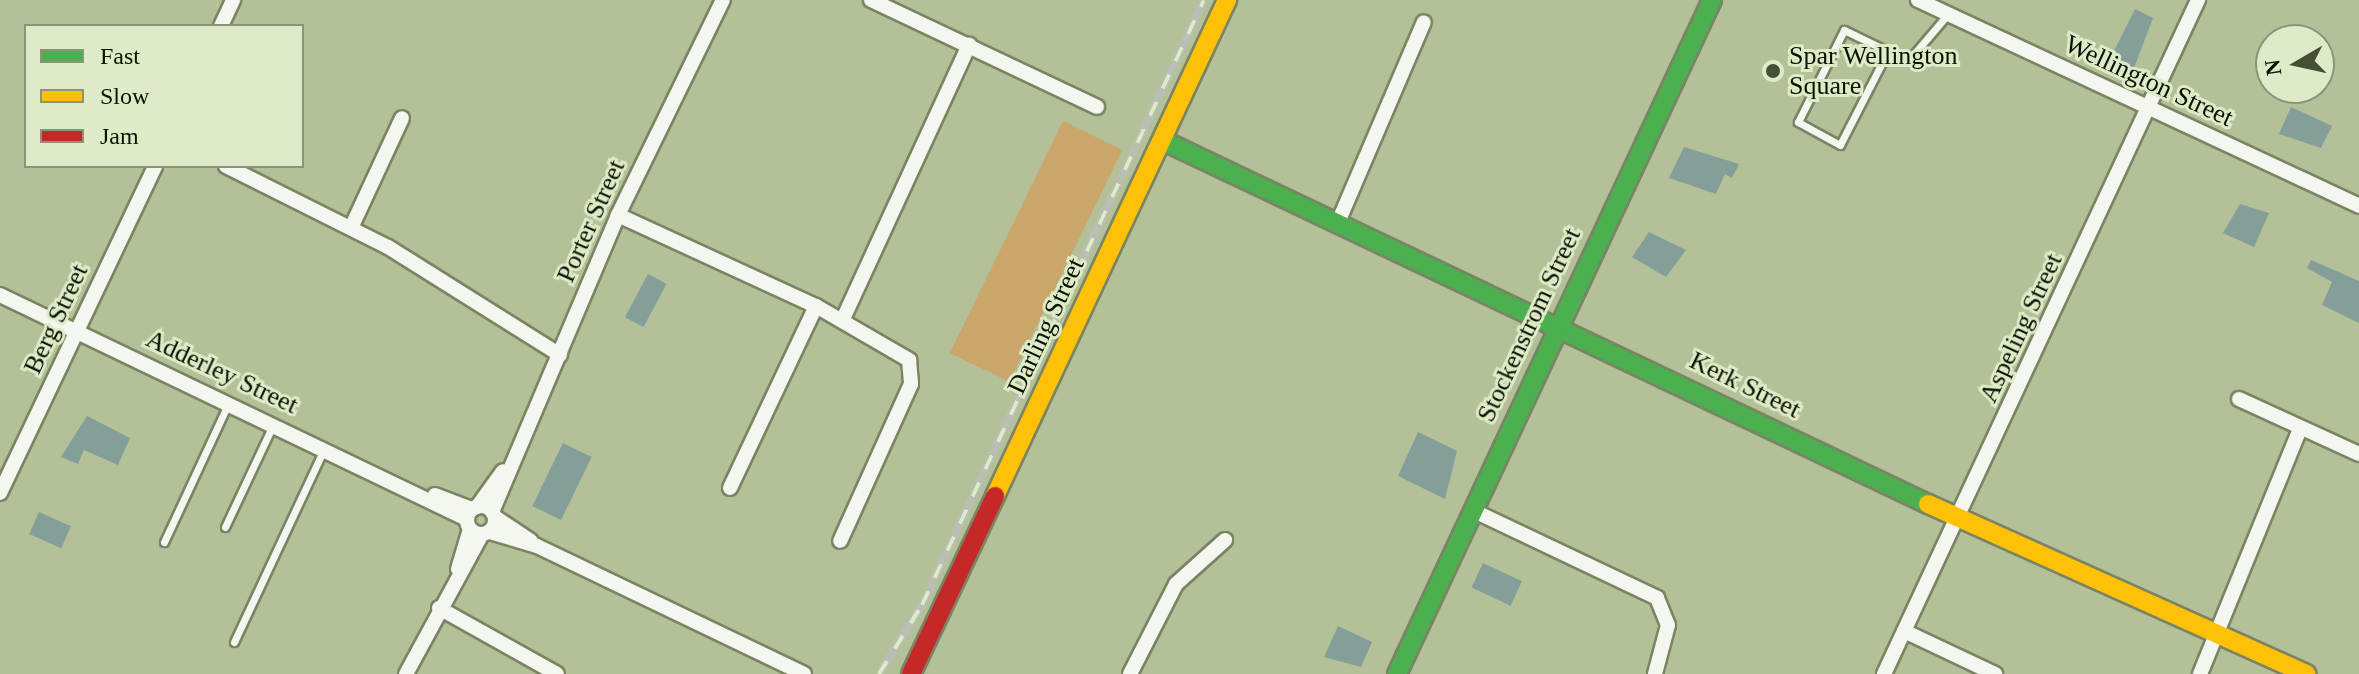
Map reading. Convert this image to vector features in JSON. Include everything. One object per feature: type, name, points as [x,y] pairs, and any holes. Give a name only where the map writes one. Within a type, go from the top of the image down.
[{"type":"street","points":[[222,24],[233,0]]},
{"type":"street","name":"Porter Street","points":[[406,674],[560,355],[618,215],[723,0]]},
{"type":"street","points":[[871,0],[1097,107]]},
{"type":"street","name":"Darling Street","points":[[911,674],[1227,0]]},
{"type":"street","name":"Stockenstrom Street","points":[[1397,674],[1558,322],[1712,0]]},
{"type":"street","name":"Wellington Street","points":[[1918,0],[2359,206]]},
{"type":"street","name":"Aspeling Street","points":[[1884,674],[1960,519],[2198,0]]},
{"type":"street","points":[[1339,220],[1424,22]]},
{"type":"street","points":[[843,319],[969,45]]},
{"type":"street","points":[[351,228],[402,118]]},
{"type":"street","name":"Kerk Street","points":[[1162,140],[1558,322],[1960,519],[2218,630],[2307,674]]},
{"type":"street","name":"Berg Street","points":[[0,493],[154,168]]},
{"type":"street","points":[[230,168],[351,228],[560,355]]},
{"type":"street","points":[[618,215],[816,306],[903,351],[911,384],[840,541]]},
{"type":"street","name":"Adderley Street","points":[[0,295],[804,674]]},
{"type":"street","points":[[730,488],[816,306]]},
{"type":"street","points":[[2239,399],[2359,454]]},
{"type":"street","points":[[2200,674],[2300,429]]},
{"type":"street","name":"Porter Street","points":[[477,522],[494,514],[508,464]]},
{"type":"street","points":[[1472,510],[1657,598],[1668,625],[1655,674]]},
{"type":"street","name":"Adderley Street","points":[[494,514],[537,546]]},
{"type":"street","points":[[1130,674],[1176,584],[1225,540]]},
{"type":"street","points":[[439,608],[557,674]]},
{"type":"street","points":[[1904,631],[1995,674]]},
{"type":"lane","points":[[1887,53],[1840,145],[1798,122],[1844,30],[1887,53],[1915,58],[1948,14]]},
{"type":"lane","points":[[164,542],[229,402]]},
{"type":"lane","points":[[225,527],[274,423]]},
{"type":"lane","points":[[234,642],[325,447]]},
{"type":"shaded area","points":[[1063,121],[1122,150],[1009,382],[950,353]]},
{"type":"building","points":[[2135,9],[2153,18],[2134,68],[2111,57]]},
{"type":"building","points":[[2291,107],[2332,126],[2321,148],[2279,134]]},
{"type":"building","points":[[1684,147],[1739,164],[1732,178],[1725,174],[1716,194],[1669,178]]},
{"type":"building","points":[[2240,204],[2269,213],[2254,247],[2223,233]]},
{"type":"building","points":[[1649,232],[1686,250],[1666,277],[1632,257]]},
{"type":"building","points":[[2311,260],[2359,281],[2359,323],[2322,305],[2332,282],[2307,268]]},
{"type":"building","points":[[648,274],[667,284],[644,327],[625,317]]},
{"type":"building","points":[[87,416],[130,438],[118,465],[84,450],[78,464],[61,457]]},
{"type":"building","points":[[1418,432],[1457,451],[1445,499],[1398,476]]},
{"type":"building","points":[[563,443],[592,457],[561,520],[532,506]]},
{"type":"building","points":[[39,512],[71,526],[61,548],[29,534]]},
{"type":"building","points":[[1483,563],[1522,581],[1511,606],[1472,587]]},
{"type":"building","points":[[1338,626],[1372,642],[1361,667],[1324,657]]},
{"type":"railway","points":[[879,674],[922,605],[1204,0]]},
{"type":"traffic: fast","points":[[1397,674],[1712,0]]},
{"type":"traffic: fast","points":[[1162,140],[1928,504]]},
{"type":"traffic: slow","points":[[995,496],[1227,0]]},
{"type":"traffic: slow","points":[[1928,504],[2307,674]]},
{"type":"traffic: jam","points":[[911,674],[995,496]]},
{"type":"place","name":"Spar Wellington Square","points":[[1773,71]]}]
